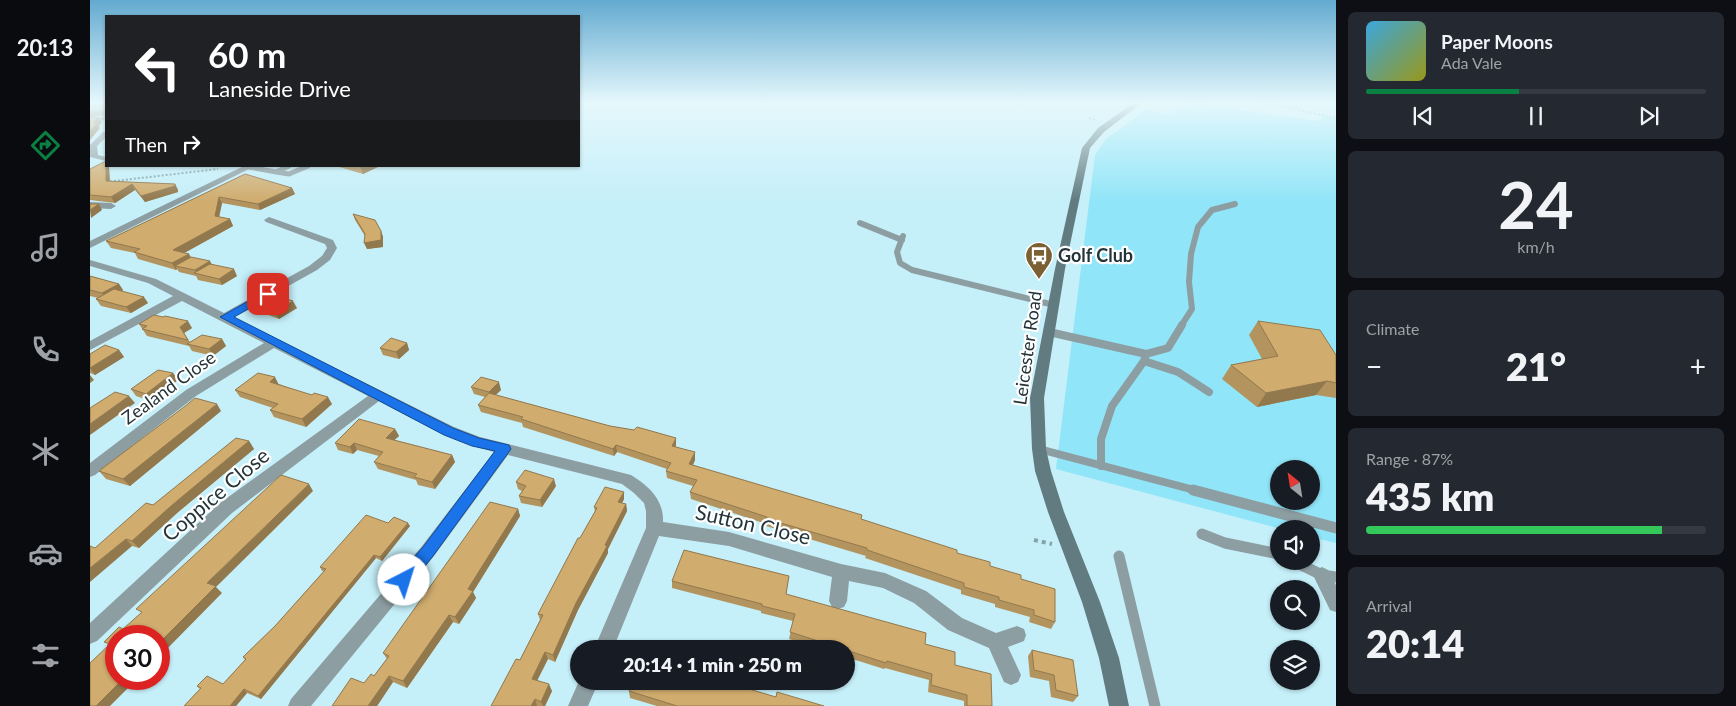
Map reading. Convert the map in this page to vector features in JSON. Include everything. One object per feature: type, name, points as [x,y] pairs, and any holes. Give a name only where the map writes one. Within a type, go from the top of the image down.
[{"type":"main road","name":"Leicester Road","points":[[1097,135],[1086,148],[1037,398],[1043,471],[1056,512],[1091,602],[1109,658],[1119,706]]},
{"type":"street","points":[[105,135],[93,146],[92,158],[105,159]]},
{"type":"street","points":[[90,245],[248,167]]},
{"type":"street","points":[[90,205],[111,206]]},
{"type":"street","points":[[226,317],[313,268],[326,258],[332,248],[329,242],[270,220]]},
{"type":"street","points":[[90,263],[152,281],[449,431],[477,442],[626,480],[639,487],[651,501],[655,511],[654,528],[607,640]]},
{"type":"street","points":[[90,346],[182,296]]},
{"type":"street","name":"Zealand Close","points":[[90,471],[191,393],[234,364],[274,342]]},
{"type":"street","name":"Coppice Close","points":[[90,635],[226,508],[377,396]]},
{"type":"street","points":[[298,706],[428,551],[504,449]]},
{"type":"street","name":"Sutton Close","points":[[654,528],[729,539],[841,572],[885,581],[920,597],[955,624],[996,642]]},
{"type":"street","points":[[838,601],[841,572]]},
{"type":"street","points":[[1329,576],[1336,604]]},
{"type":"street","points":[[1011,674],[996,642],[1017,635]]},
{"type":"street","points":[[578,706],[585,690]]},
{"type":"lane","points":[[248,167],[289,174],[306,167]]},
{"type":"lane","points":[[276,172],[287,167]]},
{"type":"lane","points":[[1101,466],[1101,439],[1112,406],[1145,358],[1168,348],[1192,310],[1189,282],[1191,254],[1198,227],[1212,210],[1235,204]]},
{"type":"lane","points":[[860,223],[903,238],[897,252],[900,263],[912,270],[1054,305]]},
{"type":"lane","points":[[1049,332],[1145,358],[1167,366],[1190,377],[1209,392]]},
{"type":"lane","points":[[1040,449],[1336,528]]},
{"type":"lane","points":[[1202,534],[1225,543],[1270,552]]},
{"type":"lane","points":[[1119,556],[1155,706]]},
{"type":"lane","points":[[1315,570],[1329,576]]},
{"type":"path","points":[[98,183],[248,167]]},
{"type":"path","points":[[115,185],[124,180]]},
{"type":"shaded area","points":[[1112,135],[1336,135],[1336,543],[1320,539],[1320,520],[1270,520],[1270,526],[1056,469],[1095,155],[1106,139]]},
{"type":"building","points":[[105,162],[106,181],[175,184],[175,186],[141,196],[132,184],[111,197],[90,195],[90,169]]},
{"type":"building","points":[[245,174],[292,188],[258,204],[219,197],[215,216],[230,219],[173,250],[189,254],[172,263],[134,252],[140,249],[106,241]]},
{"type":"building","points":[[90,204],[99,204],[90,210]]},
{"type":"building","points":[[353,214],[375,220],[381,231],[381,240],[364,243],[365,234]]},
{"type":"building","points":[[191,257],[210,261],[195,270],[175,266]]},
{"type":"building","points":[[210,264],[234,269],[219,279],[194,273]]},
{"type":"building","points":[[90,276],[119,284],[102,293],[90,290]]},
{"type":"building","points":[[114,289],[144,297],[126,307],[96,299]]},
{"type":"building","points":[[271,294],[293,301],[275,312],[254,304]]},
{"type":"building","points":[[154,315],[188,321],[180,327],[188,340],[142,329],[147,326],[139,324]]},
{"type":"building","points":[[1258,321],[1320,330],[1336,355],[1336,383],[1327,381],[1266,393],[1231,365],[1278,356]]},
{"type":"building","points":[[202,335],[222,339],[209,349],[187,344]]},
{"type":"building","points":[[391,338],[407,343],[396,352],[380,348]]},
{"type":"building","points":[[105,345],[119,350],[90,368],[90,354]]},
{"type":"building","points":[[158,370],[173,373],[146,394],[131,389]]},
{"type":"building","points":[[258,373],[275,377],[270,382],[312,395],[314,393],[328,397],[302,419],[270,410],[278,404],[235,390]]},
{"type":"building","points":[[481,377],[499,382],[489,392],[471,387]]},
{"type":"building","points":[[115,392],[129,396],[90,424],[90,408]]},
{"type":"building","points":[[489,393],[610,426],[634,430],[637,427],[676,438],[672,446],[695,452],[689,464],[862,515],[861,519],[957,550],[957,553],[990,562],[990,566],[1021,575],[1021,579],[1055,589],[1055,622],[1034,615],[1034,610],[999,600],[999,597],[964,587],[964,583],[867,550],[867,548],[767,519],[767,517],[690,492],[697,480],[666,471],[671,463],[616,445],[613,449],[521,419],[523,417],[478,405]]},
{"type":"building","points":[[195,398],[217,404],[123,479],[99,471],[184,407]]},
{"type":"building","points":[[359,419],[395,429],[386,438],[452,455],[432,482],[414,477],[417,474],[374,462],[383,452],[354,443],[350,447],[335,443]]},
{"type":"building","points":[[236,438],[249,441],[132,541],[126,539],[90,568],[90,546],[95,548],[146,503],[153,505]]},
{"type":"building","points":[[525,470],[554,479],[540,500],[519,496],[526,486],[516,482]]},
{"type":"building","points":[[281,475],[309,484],[207,583],[216,586],[170,632],[170,625],[127,625],[142,612],[136,609]]},
{"type":"building","points":[[605,487],[624,492],[618,502],[626,504],[605,545],[607,546],[576,603],[553,655],[545,652],[532,679],[549,684],[541,702],[535,699],[531,706],[491,706],[516,659],[520,660],[543,615],[538,614],[578,538],[580,538],[597,508],[594,507]]},
{"type":"building","points":[[490,502],[518,509],[468,589],[473,591],[455,617],[449,615],[403,681],[389,676],[368,706],[332,706],[351,678],[364,683],[371,674],[374,676],[389,656],[383,653]]},
{"type":"building","points":[[366,515],[388,523],[394,517],[408,523],[380,557],[374,555],[258,696],[244,689],[230,706],[184,706],[201,688],[197,686],[207,676],[223,684],[246,659],[243,657],[275,626],[326,569],[320,567]]},
{"type":"building","points":[[684,550],[789,576],[786,594],[926,633],[925,644],[955,652],[955,665],[991,674],[992,706],[967,706],[967,695],[931,685],[932,674],[887,661],[886,663],[855,653],[855,640],[815,640],[790,632],[795,614],[672,581]]},
{"type":"building","points":[[105,649],[105,690],[112,690],[96,706],[90,706],[90,663]]},
{"type":"building","points":[[1032,650],[1073,660],[1078,696],[1056,690],[1054,675],[1034,670]]},
{"type":"building","points":[[752,690],[776,697],[777,692],[824,706],[677,706],[629,691]]},
{"type":"place","name":"Golf Club","points":[[1039,280]]},
{"type":"route","points":[[268,294],[226,317],[377,396],[449,431],[477,442],[504,449],[404,580]]}]
